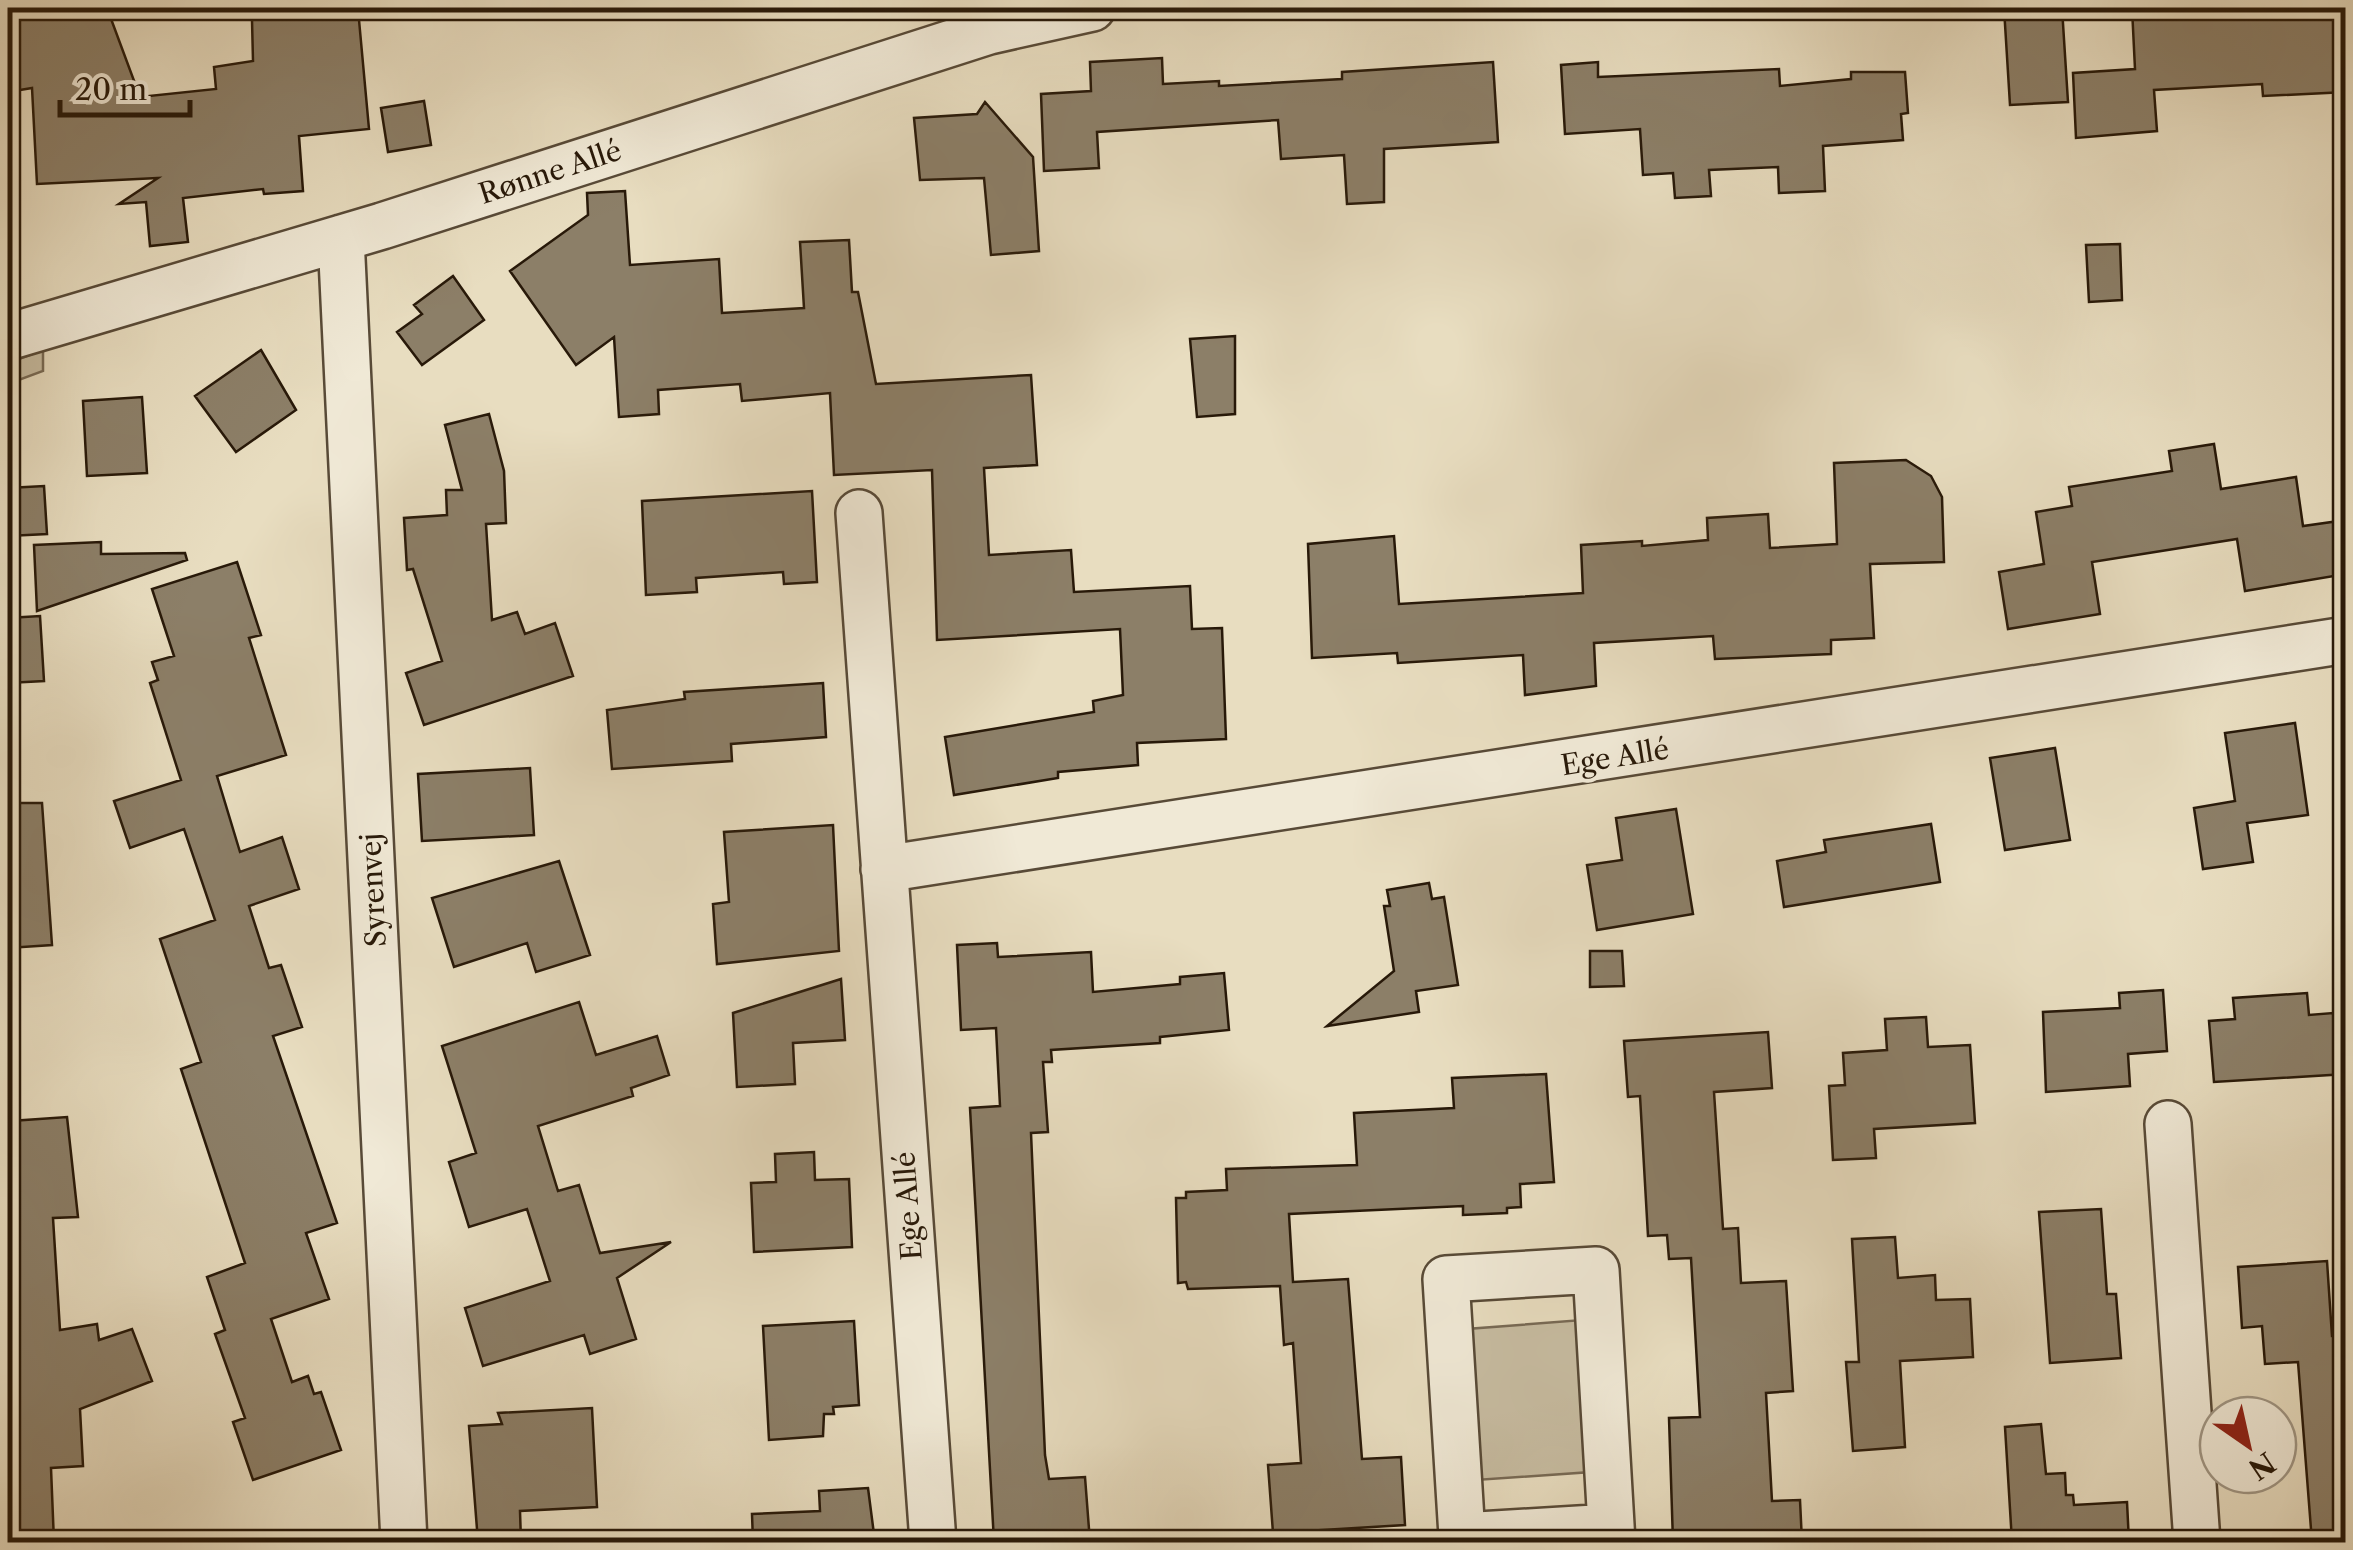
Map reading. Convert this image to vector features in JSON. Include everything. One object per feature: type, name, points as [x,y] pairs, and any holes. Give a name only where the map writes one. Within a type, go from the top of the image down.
[{"type":"street","name":"Rønne Allé","points":[[8,336],[341,238],[989,31],[1092,8]]},
{"type":"street","name":"Syrenvej","points":[[341,238],[404,1542]]},
{"type":"street","name":"Ege Allé","points":[[859,513],[933,1542]]},
{"type":"street","name":"Ege Allé","points":[[884,869],[2346,640]]},
{"type":"street","points":[[2168,1124],[2197,1542]]},
{"type":"street","points":[[1596,1270],[1611,1535],[1462,1536],[1446,1279],[1596,1270]]},
{"type":"shaded area","points":[[43,350],[43,371],[8,384],[8,363]]},
{"type":"shaded area","points":[[1582,1320],[1591,1472],[1476,1480],[1467,1329]]},
{"type":"building","points":[[8,8],[107,8],[140,97],[216,89],[214,67],[253,61],[252,20],[358,9],[369,129],[299,136],[303,191],[264,194],[263,189],[183,198],[188,242],[150,246],[146,202],[119,204],[158,178],[37,184],[32,88],[8,92]]},
{"type":"building","points":[[2004,8],[2062,8],[2068,102],[2010,105]]},
{"type":"building","points":[[2132,8],[2346,8],[2346,92],[2263,96],[2262,84],[2154,90],[2157,131],[2076,138],[2073,73],[2135,69]]},
{"type":"building","points":[[1162,58],[1163,84],[1219,81],[1219,86],[1342,79],[1342,72],[1493,62],[1498,142],[1384,149],[1384,202],[1347,204],[1344,155],[1281,159],[1278,120],[1097,132],[1099,168],[1044,171],[1041,94],[1091,91],[1090,62]]},
{"type":"building","points":[[1598,62],[1598,77],[1779,69],[1780,86],[1851,79],[1851,72],[1905,72],[1908,113],[1901,114],[1903,140],[1823,146],[1825,191],[1779,193],[1778,167],[1709,170],[1711,196],[1675,198],[1673,173],[1643,175],[1640,129],[1565,134],[1561,65]]},
{"type":"building","points":[[424,101],[431,145],[388,152],[381,108]]},
{"type":"building","points":[[985,102],[1033,157],[1039,251],[991,255],[984,178],[920,180],[914,118],[977,114]]},
{"type":"building","points":[[625,191],[630,265],[719,259],[722,313],[804,308],[800,242],[849,240],[852,292],[858,292],[876,384],[1031,375],[1037,465],[984,468],[989,555],[1071,550],[1074,592],[1190,586],[1192,629],[1222,628],[1226,739],[1137,743],[1138,765],[1058,772],[1058,778],[954,795],[945,737],[1094,712],[1093,701],[1123,695],[1120,629],[937,640],[932,470],[834,475],[830,393],[742,401],[740,384],[658,390],[659,414],[619,417],[614,337],[576,365],[510,271],[588,215],[587,193]]},
{"type":"building","points":[[2120,244],[2122,300],[2089,302],[2086,245]]},
{"type":"building","points":[[453,276],[484,320],[422,365],[397,332],[422,314],[414,305]]},
{"type":"building","points":[[1235,336],[1235,414],[1197,417],[1190,339]]},
{"type":"building","points":[[261,350],[296,410],[236,452],[195,396]]},
{"type":"building","points":[[142,397],[147,473],[87,476],[83,401]]},
{"type":"building","points":[[489,414],[504,471],[506,523],[486,524],[492,620],[517,612],[525,634],[555,623],[573,676],[424,725],[406,673],[442,661],[413,569],[407,570],[404,518],[447,515],[446,490],[462,490],[445,425]]},
{"type":"building","points":[[2214,444],[2221,489],[2296,477],[2303,526],[2346,520],[2346,574],[2245,591],[2237,539],[2092,562],[2100,614],[2008,629],[1999,572],[2044,564],[2036,512],[2072,506],[2069,487],[2172,471],[2169,451]]},
{"type":"building","points":[[1906,460],[1931,476],[1942,497],[1944,562],[1870,564],[1874,638],[1831,640],[1831,654],[1715,659],[1713,636],[1594,643],[1596,686],[1525,695],[1523,655],[1398,663],[1397,653],[1312,658],[1308,544],[1394,536],[1399,604],[1583,593],[1581,545],[1642,541],[1642,546],[1708,540],[1707,518],[1768,514],[1770,548],[1837,544],[1834,463]]},
{"type":"building","points":[[44,486],[47,534],[8,536],[8,488]]},
{"type":"building","points":[[812,491],[817,582],[784,584],[783,572],[696,578],[697,592],[646,595],[642,501]]},
{"type":"building","points":[[101,542],[101,554],[185,553],[187,560],[37,611],[34,545]]},
{"type":"building","points":[[237,562],[261,635],[249,638],[286,755],[217,776],[240,852],[282,837],[299,889],[249,906],[269,968],[281,965],[302,1027],[273,1036],[337,1223],[306,1233],[329,1299],[271,1319],[292,1382],[308,1376],[314,1394],[321,1392],[341,1450],[253,1480],[233,1422],[245,1418],[215,1334],[225,1330],[207,1277],[245,1263],[181,1069],[201,1062],[160,939],[215,920],[184,829],[130,848],[114,801],[181,780],[150,683],[158,680],[152,662],[174,656],[152,589]]},
{"type":"building","points":[[40,616],[44,681],[8,683],[8,618]]},
{"type":"building","points":[[823,683],[826,737],[731,744],[732,761],[612,769],[607,710],[685,699],[684,692]]},
{"type":"building","points":[[2295,723],[2308,815],[2247,823],[2253,862],[2203,869],[2194,808],[2235,801],[2225,733]]},
{"type":"building","points":[[2055,748],[2070,840],[2005,850],[1990,758]]},
{"type":"building","points":[[530,768],[534,835],[422,841],[418,774]]},
{"type":"building","points":[[8,803],[42,803],[52,945],[8,948]]},
{"type":"building","points":[[1676,809],[1693,914],[1597,930],[1587,865],[1622,860],[1616,818]]},
{"type":"building","points":[[1931,824],[1940,882],[1784,907],[1777,861],[1826,852],[1824,840]]},
{"type":"building","points":[[833,825],[839,951],[717,964],[713,904],[729,902],[724,832]]},
{"type":"building","points":[[559,861],[590,955],[536,972],[527,943],[454,967],[432,898]]},
{"type":"building","points":[[1429,883],[1432,899],[1444,897],[1458,985],[1416,991],[1419,1012],[1327,1026],[1394,971],[1384,906],[1390,906],[1387,890]]},
{"type":"building","points":[[997,943],[998,957],[1091,952],[1093,992],[1180,984],[1180,977],[1224,973],[1229,1030],[1160,1037],[1160,1043],[1051,1050],[1052,1062],[1043,1062],[1048,1132],[1031,1133],[1045,1455],[1049,1479],[1085,1477],[1090,1542],[994,1542],[970,1108],[1000,1106],[996,1028],[961,1030],[957,945]]},
{"type":"building","points":[[1590,951],[1622,951],[1624,986],[1590,987]]},
{"type":"building","points":[[841,979],[845,1040],[793,1043],[795,1084],[737,1087],[733,1013]]},
{"type":"building","points":[[2163,990],[2167,1051],[2128,1054],[2130,1086],[2046,1092],[2043,1012],[2120,1008],[2119,993]]},
{"type":"building","points":[[2307,993],[2309,1015],[2333,1013],[2334,1023],[2346,1022],[2346,1074],[2214,1082],[2209,1021],[2235,1019],[2233,998]]},
{"type":"building","points":[[579,1002],[596,1055],[657,1036],[669,1075],[631,1088],[633,1096],[538,1126],[558,1191],[579,1185],[600,1253],[671,1242],[617,1278],[636,1339],[590,1354],[584,1335],[483,1366],[465,1308],[550,1281],[527,1209],[469,1227],[449,1162],[476,1153],[442,1046]]},
{"type":"building","points":[[1926,1017],[1928,1047],[1970,1045],[1975,1123],[1874,1129],[1876,1158],[1833,1160],[1829,1086],[1845,1085],[1843,1053],[1887,1050],[1885,1019]]},
{"type":"building","points":[[1768,1032],[1772,1088],[1714,1092],[1723,1229],[1738,1228],[1741,1283],[1786,1281],[1793,1391],[1766,1393],[1772,1501],[1800,1500],[1802,1542],[1673,1542],[1669,1418],[1700,1417],[1691,1258],[1669,1259],[1667,1235],[1648,1236],[1640,1096],[1628,1097],[1624,1041]]},
{"type":"building","points":[[1546,1074],[1554,1182],[1520,1184],[1521,1207],[1507,1208],[1507,1213],[1463,1215],[1463,1206],[1289,1214],[1293,1282],[1348,1279],[1362,1459],[1401,1457],[1405,1525],[1273,1533],[1268,1465],[1301,1463],[1293,1343],[1284,1345],[1280,1286],[1188,1289],[1186,1282],[1178,1283],[1176,1198],[1186,1198],[1186,1192],[1227,1190],[1226,1169],[1357,1165],[1354,1113],[1454,1108],[1452,1078]]},
{"type":"building","points":[[67,1117],[78,1217],[53,1218],[60,1330],[97,1324],[99,1340],[132,1329],[152,1381],[80,1409],[83,1466],[51,1468],[54,1542],[8,1542],[11,1121]]},
{"type":"building","points":[[814,1152],[815,1180],[849,1179],[852,1247],[754,1252],[751,1183],[776,1182],[775,1154]]},
{"type":"building","points":[[2101,1209],[2107,1294],[2116,1294],[2121,1358],[2050,1363],[2039,1212]]},
{"type":"building","points":[[1895,1237],[1898,1278],[1935,1275],[1936,1300],[1970,1299],[1973,1357],[1900,1361],[1905,1447],[1853,1451],[1846,1362],[1859,1362],[1852,1239]]},
{"type":"building","points":[[2327,1261],[2332,1336],[2346,1335],[2346,1542],[2312,1542],[2298,1362],[2265,1364],[2262,1326],[2242,1328],[2238,1267]]},
{"type":"building","points":[[854,1321],[859,1405],[833,1407],[834,1414],[824,1414],[823,1436],[769,1440],[763,1326]]},
{"type":"building","points":[[592,1408],[597,1507],[520,1511],[521,1542],[478,1542],[469,1426],[502,1424],[498,1413]]},
{"type":"building","points":[[2041,1424],[2046,1474],[2065,1473],[2066,1495],[2073,1495],[2074,1505],[2127,1502],[2129,1542],[2012,1542],[2005,1427]]},
{"type":"building","points":[[868,1488],[875,1542],[753,1542],[752,1514],[820,1511],[819,1491]]}]
